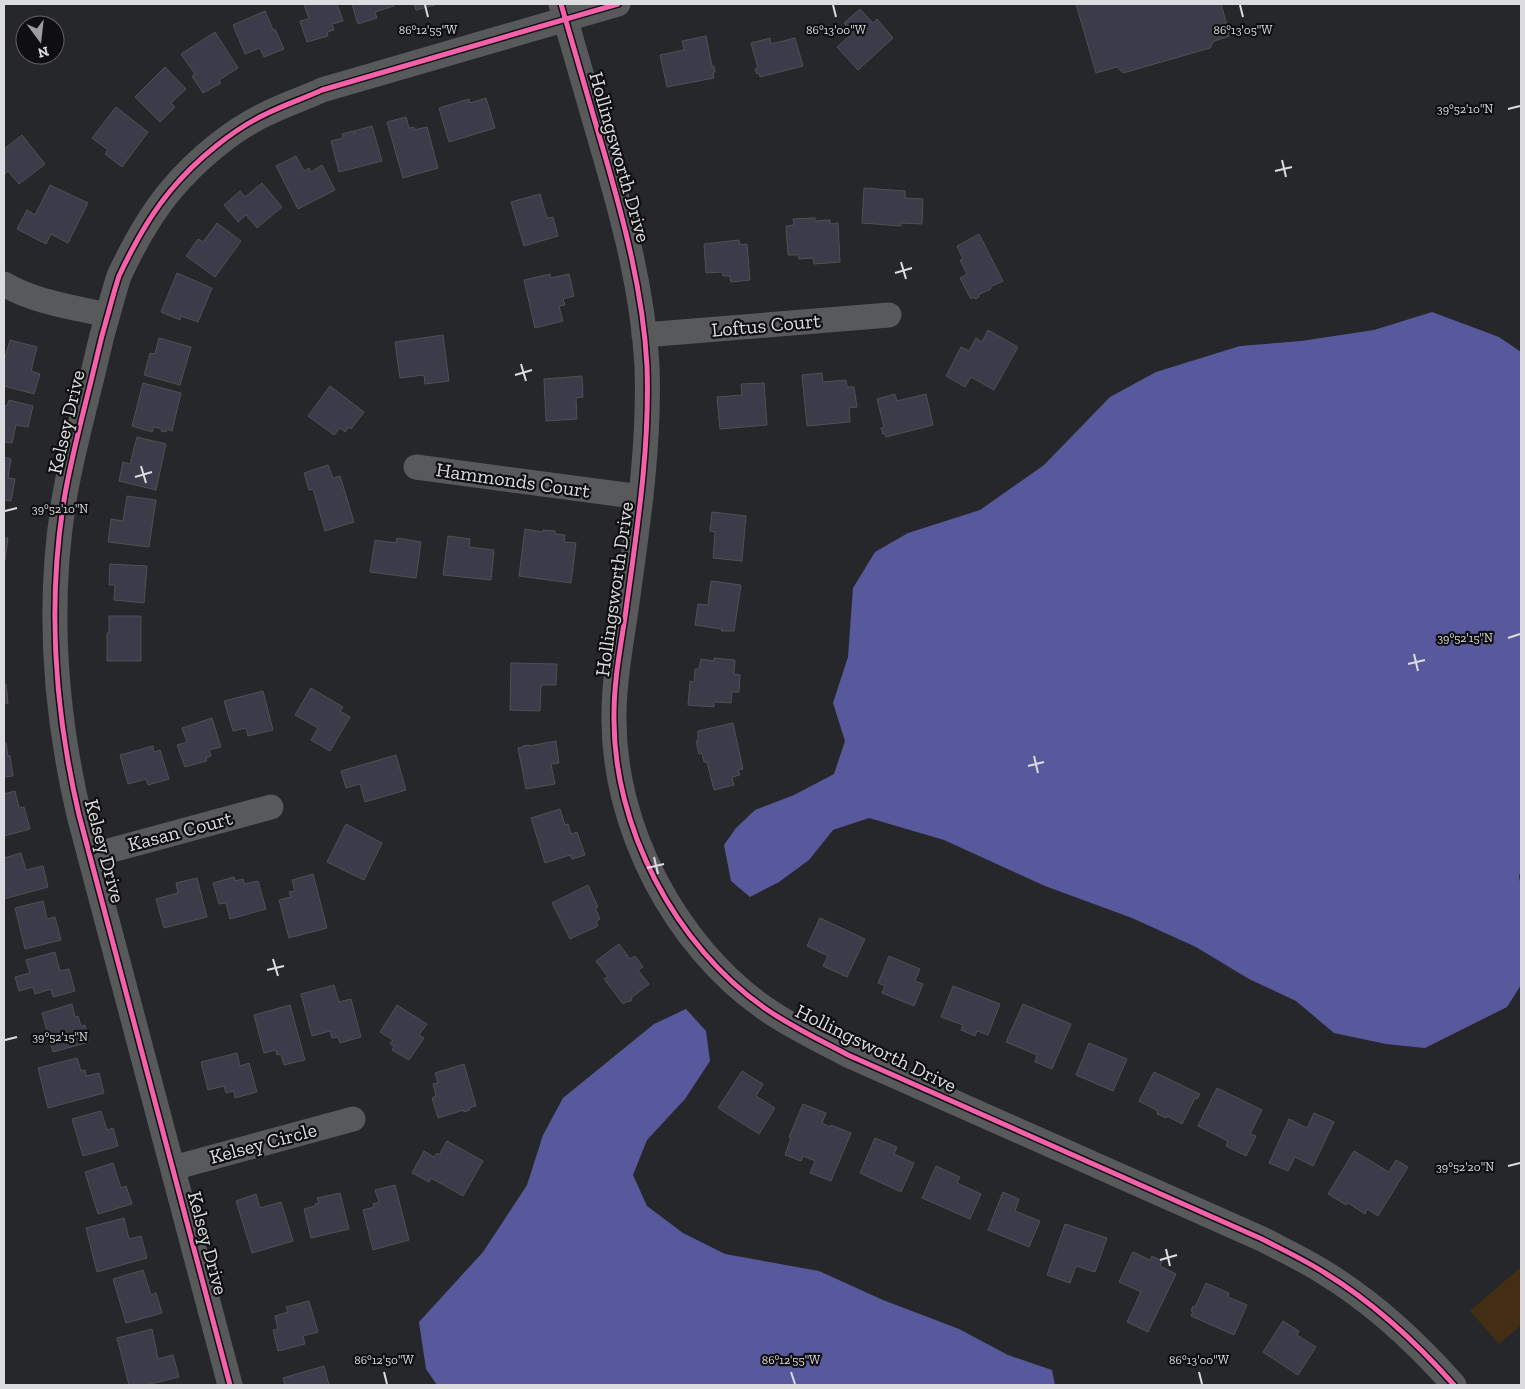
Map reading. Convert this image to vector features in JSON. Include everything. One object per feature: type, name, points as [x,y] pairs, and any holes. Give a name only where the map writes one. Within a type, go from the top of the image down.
[{"type":"street","name":"Kelsey Drive","points":[[230,1385],[90,856],[70,775],[60,714],[56,654],[56,592],[59,540],[66,489],[76,440],[107,315],[119,276],[132,249],[165,198],[192,167],[231,134],[248,123],[322,90],[563,11],[618,4]]},
{"type":"street","name":"Hollingsworth Drive","points":[[563,11],[627,233],[639,292],[647,368],[647,427],[641,497],[616,680],[614,715],[617,758],[628,810],[646,860],[669,904],[704,952],[731,980],[766,1009],[822,1042],[1296,1256],[1324,1272],[1372,1306],[1412,1340],[1454,1385]]},
{"type":"street","points":[[4,284],[36,298],[107,315]]},
{"type":"street","name":"Loftus Court","points":[[644,336],[888,315]]},
{"type":"street","name":"Hammonds Court","points":[[416,467],[641,497]]},
{"type":"street","name":"Kasan Court","points":[[90,856],[271,807]]},
{"type":"street","name":"Kelsey Circle","points":[[173,1168],[354,1119]]},
{"type":"shaded area","points":[[1432,312],[1499,337],[1521,352],[1521,871],[1519,876],[1521,888],[1521,985],[1507,1007],[1425,1048],[1386,1044],[1334,1033],[1296,1001],[1249,979],[1196,947],[1132,918],[1045,886],[944,840],[869,818],[833,830],[809,860],[779,882],[750,897],[731,881],[724,845],[736,828],[755,810],[794,795],[834,774],[845,741],[833,703],[848,657],[853,588],[875,552],[908,533],[980,510],[1044,465],[1110,397],[1156,372],[1240,346],[1301,341],[1374,330]]},
{"type":"shaded area","points":[[686,1009],[706,1031],[710,1061],[685,1099],[647,1140],[633,1175],[647,1206],[683,1233],[725,1254],[819,1271],[883,1300],[959,1329],[1008,1355],[1052,1370],[1055,1385],[437,1385],[426,1369],[419,1322],[483,1252],[527,1185],[543,1135],[563,1098],[654,1024]]},
{"type":"shaded area","points":[[1521,1267],[1521,1325],[1499,1344],[1470,1311]]},
{"type":"building","points":[[304,4],[337,4],[343,21],[332,24],[334,30],[327,32],[328,36],[307,42],[300,21],[309,19]]},
{"type":"building","points":[[352,4],[393,4],[394,6],[375,12],[377,18],[358,24]]},
{"type":"building","points":[[414,4],[438,4],[416,10]]},
{"type":"building","points":[[1076,4],[1221,4],[1230,36],[1214,41],[1210,48],[1123,73],[1117,67],[1096,73]]},
{"type":"building","points":[[860,9],[873,23],[877,19],[893,38],[858,70],[837,47],[853,33],[844,23]]},
{"type":"building","points":[[265,11],[284,49],[264,57],[260,48],[245,54],[233,25]]},
{"type":"building","points":[[215,32],[238,68],[219,80],[221,83],[203,93],[192,76],[195,74],[181,54]]},
{"type":"building","points":[[706,36],[712,66],[714,66],[714,78],[667,87],[660,55],[684,50],[682,41]]},
{"type":"building","points":[[770,38],[771,44],[795,38],[803,66],[760,77],[755,69],[758,68],[751,43]]},
{"type":"building","points":[[165,67],[186,89],[171,103],[175,107],[160,122],[135,97]]},
{"type":"building","points":[[486,98],[495,128],[449,142],[439,108],[469,99],[470,103]]},
{"type":"building","points":[[116,107],[148,132],[122,167],[105,154],[108,150],[92,138]]},
{"type":"building","points":[[406,117],[409,128],[414,127],[414,130],[427,127],[438,168],[403,178],[387,122]]},
{"type":"building","points":[[372,126],[382,161],[339,172],[331,141],[343,138],[342,134],[353,131],[355,134],[354,131]]},
{"type":"building","points":[[22,135],[45,164],[19,184],[8,171],[4,175],[4,149]]},
{"type":"building","points":[[296,156],[304,171],[309,168],[311,172],[322,165],[335,190],[298,209],[276,166]]},
{"type":"building","points":[[262,183],[282,207],[257,228],[246,215],[238,222],[224,205],[240,191],[245,197]]},
{"type":"building","points":[[50,185],[88,203],[68,243],[51,234],[46,244],[17,229],[27,210],[35,215]]},
{"type":"building","points":[[864,188],[905,191],[905,198],[923,199],[922,224],[901,223],[901,226],[862,223]]},
{"type":"building","points":[[540,194],[547,218],[553,217],[558,236],[524,246],[511,202]]},
{"type":"building","points":[[815,218],[815,221],[830,220],[830,224],[838,223],[840,262],[814,264],[813,258],[799,259],[798,255],[788,255],[786,226],[794,225],[793,219]]},
{"type":"building","points":[[217,223],[241,241],[215,277],[186,256],[198,239],[203,242]]},
{"type":"building","points":[[979,234],[1003,281],[978,295],[979,297],[971,299],[960,278],[967,274],[960,260],[963,259],[957,246]]},
{"type":"building","points":[[739,240],[740,245],[747,244],[750,280],[731,282],[730,276],[723,276],[722,272],[706,273],[704,244]]},
{"type":"building","points":[[177,273],[212,288],[198,322],[181,316],[180,320],[161,312]]},
{"type":"building","points":[[550,274],[551,278],[569,274],[574,296],[563,299],[565,305],[559,306],[563,321],[535,328],[524,280]]},
{"type":"building","points":[[988,330],[1018,347],[994,390],[971,377],[965,387],[946,376],[961,347],[969,351],[976,338],[982,342]]},
{"type":"building","points":[[443,335],[449,381],[425,384],[424,375],[400,378],[395,342]]},
{"type":"building","points":[[159,338],[191,347],[180,385],[144,375],[150,353],[155,354]]},
{"type":"building","points":[[10,340],[37,347],[31,371],[40,374],[34,394],[4,386],[4,361]]},
{"type":"building","points":[[822,373],[823,382],[846,380],[847,387],[854,387],[857,407],[849,408],[850,422],[807,426],[802,375]]},
{"type":"building","points":[[582,376],[583,397],[576,398],[577,419],[546,421],[544,379]]},
{"type":"building","points":[[143,383],[181,393],[172,431],[167,429],[166,432],[161,431],[162,429],[154,427],[152,432],[132,426]]},
{"type":"building","points":[[764,383],[767,425],[720,429],[717,397],[742,395],[741,384]]},
{"type":"building","points":[[330,386],[364,412],[351,429],[349,427],[345,432],[340,428],[334,435],[308,416]]},
{"type":"building","points":[[895,394],[897,401],[926,394],[933,425],[886,437],[881,428],[884,427],[877,399]]},
{"type":"building","points":[[9,400],[33,406],[28,427],[16,425],[12,443],[4,442],[4,405],[7,406]]},
{"type":"building","points":[[137,437],[166,444],[156,490],[119,481],[123,462],[130,464]]},
{"type":"building","points":[[4,457],[11,459],[8,478],[15,479],[11,501],[4,500]]},
{"type":"building","points":[[328,465],[333,478],[340,476],[354,522],[325,531],[313,489],[309,490],[304,473]]},
{"type":"building","points":[[127,496],[156,500],[149,547],[108,542],[111,519],[123,521]]},
{"type":"building","points":[[712,512],[746,516],[742,561],[713,558],[715,532],[710,531]]},
{"type":"building","points":[[525,529],[543,532],[543,530],[555,531],[555,534],[565,535],[564,542],[576,543],[571,583],[519,576]]},
{"type":"building","points":[[448,536],[470,539],[469,547],[494,550],[491,580],[443,575]]},
{"type":"building","points":[[4,538],[8,538],[5,560],[4,559]]},
{"type":"building","points":[[397,538],[421,542],[416,578],[370,572],[375,540],[396,543]]},
{"type":"building","points":[[110,564],[147,566],[144,603],[114,600],[115,585],[109,585]]},
{"type":"building","points":[[711,581],[741,585],[734,631],[721,631],[722,629],[695,625],[698,604],[708,605]]},
{"type":"building","points":[[109,616],[141,616],[141,661],[107,661]]},
{"type":"building","points":[[714,658],[735,660],[734,674],[740,675],[739,692],[732,692],[731,703],[714,702],[714,707],[688,705],[690,681],[694,682],[695,669],[699,669],[701,659],[714,661]]},
{"type":"building","points":[[511,663],[557,664],[556,685],[541,685],[540,711],[510,710]]},
{"type":"building","points":[[4,684],[6,684],[8,703],[4,703]]},
{"type":"building","points":[[311,688],[343,707],[340,711],[350,717],[330,751],[311,740],[318,728],[295,715]]},
{"type":"building","points":[[263,691],[273,730],[248,736],[246,728],[233,731],[224,701]]},
{"type":"building","points":[[212,718],[221,747],[209,750],[211,756],[206,758],[207,761],[185,767],[177,745],[187,742],[182,728]]},
{"type":"building","points":[[733,723],[743,769],[738,770],[740,775],[732,777],[734,785],[714,790],[707,762],[704,762],[702,753],[699,754],[696,741],[698,741],[698,731]]},
{"type":"building","points":[[556,741],[559,763],[551,764],[555,784],[526,789],[518,748]]},
{"type":"building","points":[[4,743],[6,743],[8,756],[10,756],[13,776],[4,777]]},
{"type":"building","points":[[153,746],[154,752],[160,750],[169,779],[148,785],[146,779],[128,784],[120,755]]},
{"type":"building","points":[[396,755],[406,790],[365,802],[360,784],[346,788],[341,771]]},
{"type":"building","points":[[15,791],[19,808],[24,807],[30,829],[4,836],[4,794]]},
{"type":"building","points":[[560,809],[565,825],[568,824],[571,834],[577,832],[585,855],[572,859],[570,855],[545,863],[531,818]]},
{"type":"building","points":[[346,824],[382,843],[364,880],[327,862]]},
{"type":"building","points":[[21,853],[26,870],[43,866],[48,887],[4,899],[4,858]]},
{"type":"building","points":[[313,874],[327,928],[289,938],[279,900],[291,897],[289,892],[295,891],[292,880]]},
{"type":"building","points":[[234,877],[235,881],[243,879],[244,884],[258,881],[266,909],[230,919],[226,903],[219,904],[213,883]]},
{"type":"building","points":[[197,878],[207,917],[164,928],[156,899],[178,893],[176,883]]},
{"type":"building","points":[[588,885],[598,907],[595,908],[600,919],[596,922],[598,926],[570,939],[552,903]]},
{"type":"building","points":[[43,901],[47,919],[55,917],[61,940],[25,949],[15,908]]},
{"type":"building","points":[[820,918],[865,939],[847,977],[823,966],[828,956],[807,946]]},
{"type":"building","points":[[619,944],[630,959],[635,956],[643,967],[638,970],[649,984],[631,998],[632,1000],[623,1004],[604,979],[608,977],[596,961]]},
{"type":"building","points":[[55,952],[60,971],[69,969],[75,991],[53,997],[51,989],[35,994],[33,987],[19,991],[15,977],[30,973],[26,960]]},
{"type":"building","points":[[889,956],[920,969],[915,981],[923,984],[914,1006],[882,993],[885,986],[878,983]]},
{"type":"building","points":[[334,985],[339,1002],[351,999],[361,1037],[340,1043],[338,1037],[332,1038],[330,1031],[312,1036],[301,994]]},
{"type":"building","points":[[953,986],[1000,1004],[988,1035],[977,1031],[975,1036],[961,1030],[963,1025],[941,1017]]},
{"type":"building","points":[[72,1004],[75,1017],[78,1016],[81,1026],[85,1025],[89,1042],[53,1052],[42,1013]]},
{"type":"building","points":[[1023,1004],[1071,1024],[1052,1069],[1035,1062],[1037,1055],[1006,1042]]},
{"type":"building","points":[[290,1005],[305,1060],[284,1065],[281,1054],[277,1055],[276,1050],[264,1053],[254,1015]]},
{"type":"building","points":[[397,1005],[427,1024],[419,1035],[424,1038],[409,1060],[392,1050],[394,1046],[390,1044],[393,1040],[380,1032]]},
{"type":"building","points":[[1089,1043],[1127,1059],[1113,1091],[1076,1075]]},
{"type":"building","points":[[237,1053],[240,1066],[249,1063],[257,1092],[235,1098],[234,1091],[226,1093],[224,1086],[208,1090],[201,1062]]},
{"type":"building","points":[[77,1058],[81,1071],[85,1070],[86,1076],[99,1073],[104,1093],[48,1108],[38,1068]]},
{"type":"building","points":[[464,1064],[476,1106],[464,1112],[464,1110],[438,1118],[432,1098],[436,1096],[433,1084],[438,1083],[435,1073]]},
{"type":"building","points":[[742,1071],[763,1084],[756,1096],[775,1108],[759,1134],[718,1108]]},
{"type":"building","points":[[1154,1072],[1200,1094],[1197,1099],[1195,1098],[1182,1124],[1167,1116],[1166,1118],[1157,1114],[1158,1111],[1139,1101]]},
{"type":"building","points":[[1217,1088],[1262,1110],[1250,1134],[1256,1136],[1246,1156],[1226,1146],[1228,1141],[1198,1126]]},
{"type":"building","points":[[803,1104],[826,1113],[822,1123],[851,1133],[831,1181],[810,1173],[815,1161],[803,1156],[801,1161],[785,1155],[791,1138],[789,1137]]},
{"type":"building","points":[[101,1111],[107,1130],[113,1128],[118,1146],[83,1156],[72,1119]]},
{"type":"building","points":[[1314,1113],[1334,1122],[1313,1166],[1295,1157],[1288,1171],[1269,1163],[1289,1119],[1307,1128]]},
{"type":"building","points":[[875,1138],[897,1147],[894,1154],[914,1163],[901,1192],[860,1173]]},
{"type":"building","points":[[447,1141],[483,1161],[463,1196],[431,1178],[429,1182],[412,1173],[424,1151],[434,1157],[437,1153],[439,1155]]},
{"type":"building","points":[[1354,1151],[1389,1172],[1396,1160],[1408,1167],[1378,1216],[1367,1209],[1365,1214],[1348,1203],[1346,1205],[1328,1194]]},
{"type":"building","points":[[113,1163],[121,1188],[126,1186],[132,1204],[98,1214],[85,1172]]},
{"type":"building","points":[[936,1166],[960,1177],[957,1183],[981,1194],[970,1219],[922,1198]]},
{"type":"building","points":[[395,1185],[409,1240],[373,1250],[363,1210],[374,1207],[373,1204],[379,1202],[375,1190]]},
{"type":"building","points":[[1003,1192],[1019,1199],[1015,1211],[1040,1221],[1029,1247],[988,1230]]},
{"type":"building","points":[[340,1193],[349,1229],[311,1238],[304,1209],[319,1203],[317,1198]]},
{"type":"building","points":[[256,1194],[260,1208],[281,1202],[293,1241],[252,1253],[236,1201]]},
{"type":"building","points":[[124,1218],[129,1239],[141,1236],[147,1258],[97,1272],[86,1228]]},
{"type":"building","points":[[1065,1224],[1107,1238],[1095,1272],[1076,1266],[1070,1283],[1047,1275]]},
{"type":"building","points":[[1133,1252],[1150,1260],[1152,1256],[1162,1261],[1160,1266],[1176,1274],[1148,1332],[1127,1322],[1141,1292],[1119,1282]]},
{"type":"building","points":[[143,1270],[151,1295],[156,1293],[162,1313],[126,1323],[113,1279]]},
{"type":"building","points":[[1206,1283],[1229,1293],[1228,1297],[1247,1305],[1234,1335],[1191,1316],[1193,1306],[1195,1307]]},
{"type":"building","points":[[309,1301],[318,1332],[303,1336],[305,1344],[278,1351],[273,1330],[278,1329],[275,1316],[288,1312],[286,1307]]},
{"type":"building","points":[[1283,1321],[1299,1331],[1297,1335],[1316,1347],[1298,1375],[1263,1352]]},
{"type":"building","points":[[152,1329],[158,1359],[173,1355],[179,1377],[146,1385],[129,1385],[117,1338]]},
{"type":"building","points":[[324,1366],[329,1385],[285,1385],[283,1378]]},
{"type":"cycle path","points":[[561,4],[618,203],[637,284],[645,338],[647,366],[645,458],[615,688],[616,756],[624,798],[637,840],[655,880],[677,918],[704,952],[733,983],[786,1022],[848,1055],[1262,1239],[1302,1259],[1360,1297],[1394,1324],[1454,1385]]},
{"type":"cycle path","points":[[230,1385],[79,815],[64,737],[59,698],[55,619],[59,539],[70,469],[107,316],[119,276],[136,242],[171,190],[216,146],[255,120],[322,90],[618,4]]}]
